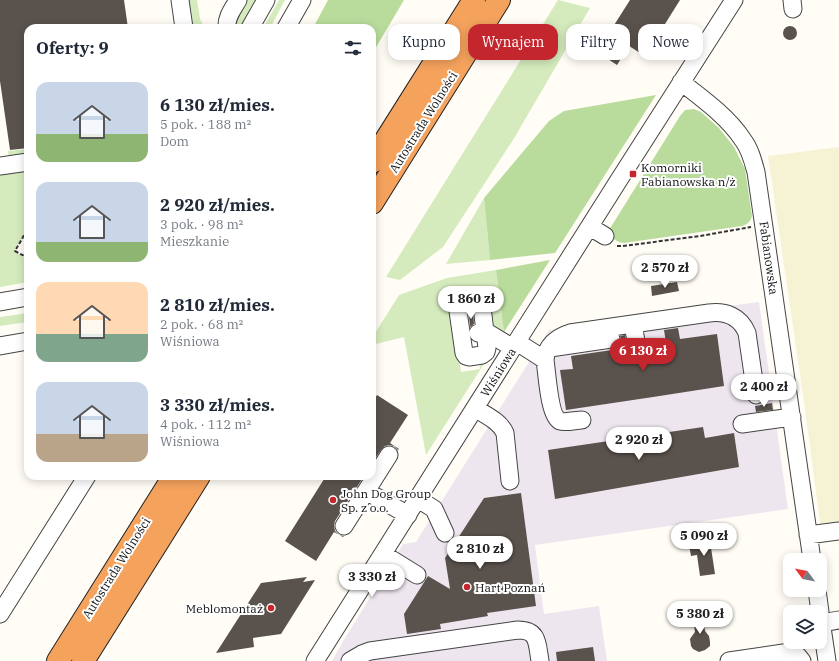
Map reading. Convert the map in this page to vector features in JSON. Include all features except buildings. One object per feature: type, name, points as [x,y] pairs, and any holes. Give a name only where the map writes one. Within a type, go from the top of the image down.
[{"type":"highway","name":"Autostrada Wolności","points":[[376,155],[474,0]]},
{"type":"highway","name":"Autostrada Wolności","points":[[376,196],[500,0]]},
{"type":"highway","name":"Autostrada Wolności","points":[[58,661],[171,480]]},
{"type":"highway","name":"Autostrada Wolności","points":[[83,661],[197,480]]},
{"type":"street","points":[[180,0],[183,24]]},
{"type":"street","points":[[227,24],[238,0]]},
{"type":"street","points":[[252,24],[266,0]]},
{"type":"street","points":[[288,24],[302,0]]},
{"type":"street","points":[[681,82],[734,0]]},
{"type":"street","name":"Fabianowska","points":[[681,82],[710,104],[729,122],[744,140],[756,172],[757,226],[763,266],[796,412],[809,490],[810,547]]},
{"type":"street","name":"Wiśniowa","points":[[315,661],[681,82]]},
{"type":"street","points":[[0,166],[24,163]]},
{"type":"street","points":[[376,192],[391,172]]},
{"type":"street","points":[[590,227],[605,236]]},
{"type":"street","points":[[0,302],[24,298]]},
{"type":"street","points":[[475,303],[479,304],[482,308],[487,348],[486,352],[482,355],[469,357],[465,354],[461,336],[458,312],[459,308],[463,305],[475,303]]},
{"type":"street","points":[[582,420],[563,422],[558,420],[555,417],[550,403],[547,354],[555,341],[570,333],[716,312],[729,315],[744,326],[756,395]]},
{"type":"street","points":[[633,324],[637,347]]},
{"type":"street","points":[[461,336],[485,331],[515,345],[547,354],[611,340]]},
{"type":"street","points":[[0,346],[24,342]]},
{"type":"street","points":[[475,408],[497,422],[503,428],[505,433],[510,480]]},
{"type":"street","points":[[742,424],[796,412]]},
{"type":"street","points":[[376,475],[389,455]]},
{"type":"street","points":[[0,614],[84,480]]},
{"type":"street","points":[[344,526],[373,480]]},
{"type":"street","points":[[366,491],[408,515]]},
{"type":"street","points":[[418,498],[434,509],[445,533]]},
{"type":"street","points":[[810,547],[839,531]]},
{"type":"street","points":[[810,547],[839,542]]},
{"type":"street","points":[[383,554],[417,575]]},
{"type":"street","points":[[827,617],[839,620]]},
{"type":"street","points":[[350,661],[370,651],[518,630],[530,631],[534,636],[540,661]]},
{"type":"street","points":[[822,649],[823,660]]},
{"type":"street","points":[[729,661],[790,652],[798,656],[802,661]]},
{"type":"path","points":[[605,236],[613,245],[623,246],[686,238],[757,226]]},
{"type":"path","points":[[24,237],[16,251],[24,256]]},
{"type":"shaded area","points":[[839,147],[839,527],[821,530],[768,156]]},
{"type":"shaded area","points":[[759,302],[788,509],[535,545],[544,614],[599,606],[607,661],[332,661],[403,544],[416,542],[549,330]]},
{"type":"green space","points":[[188,0],[197,0],[200,19],[203,24],[191,24]]},
{"type":"green space","points":[[245,0],[263,0],[249,24],[234,24]]},
{"type":"green space","points":[[279,0],[285,0],[272,24],[265,24]]},
{"type":"green space","points":[[328,0],[404,0],[390,24],[388,24],[388,27],[376,47],[376,24],[315,24]]},
{"type":"green space","points":[[558,0],[590,8],[581,24],[566,24],[566,49],[513,140],[443,247],[400,280],[386,277],[521,60],[558,60],[558,24],[543,24]]},
{"type":"green space","points":[[656,95],[555,253],[490,260],[484,198],[549,121],[564,111]]},
{"type":"green space","points":[[694,109],[701,112],[719,128],[734,147],[745,169],[752,216],[750,220],[747,224],[742,226],[624,243],[617,241],[609,234],[609,230],[680,116],[685,110]]},
{"type":"green space","points":[[24,149],[24,158],[9,160],[8,151]]},
{"type":"green space","points":[[24,167],[24,234],[14,251],[24,257],[24,283],[0,287],[0,170]]},
{"type":"green space","points":[[484,198],[490,260],[446,264]]},
{"type":"green space","points":[[550,260],[504,332],[496,270]]},
{"type":"green space","points":[[496,270],[504,332],[502,335],[494,328],[493,315],[490,315],[488,297],[457,302],[456,291],[452,291],[451,288],[449,289],[461,372],[480,369],[479,361],[487,359],[426,455],[404,337],[376,344],[376,332],[399,295],[447,278]]},
{"type":"green space","points":[[24,314],[24,323],[0,326],[0,317]]},
{"type":"place","name":"Komorniki Fabianowska n/ż","points":[[633,174]]},
{"type":"place","name":"John Dog Group Sp. z o.o.","points":[[333,500]]},
{"type":"place","name":"Hart Poznań","points":[[467,587]]},
{"type":"place","name":"Meblomontaż","points":[[271,608]]}]
